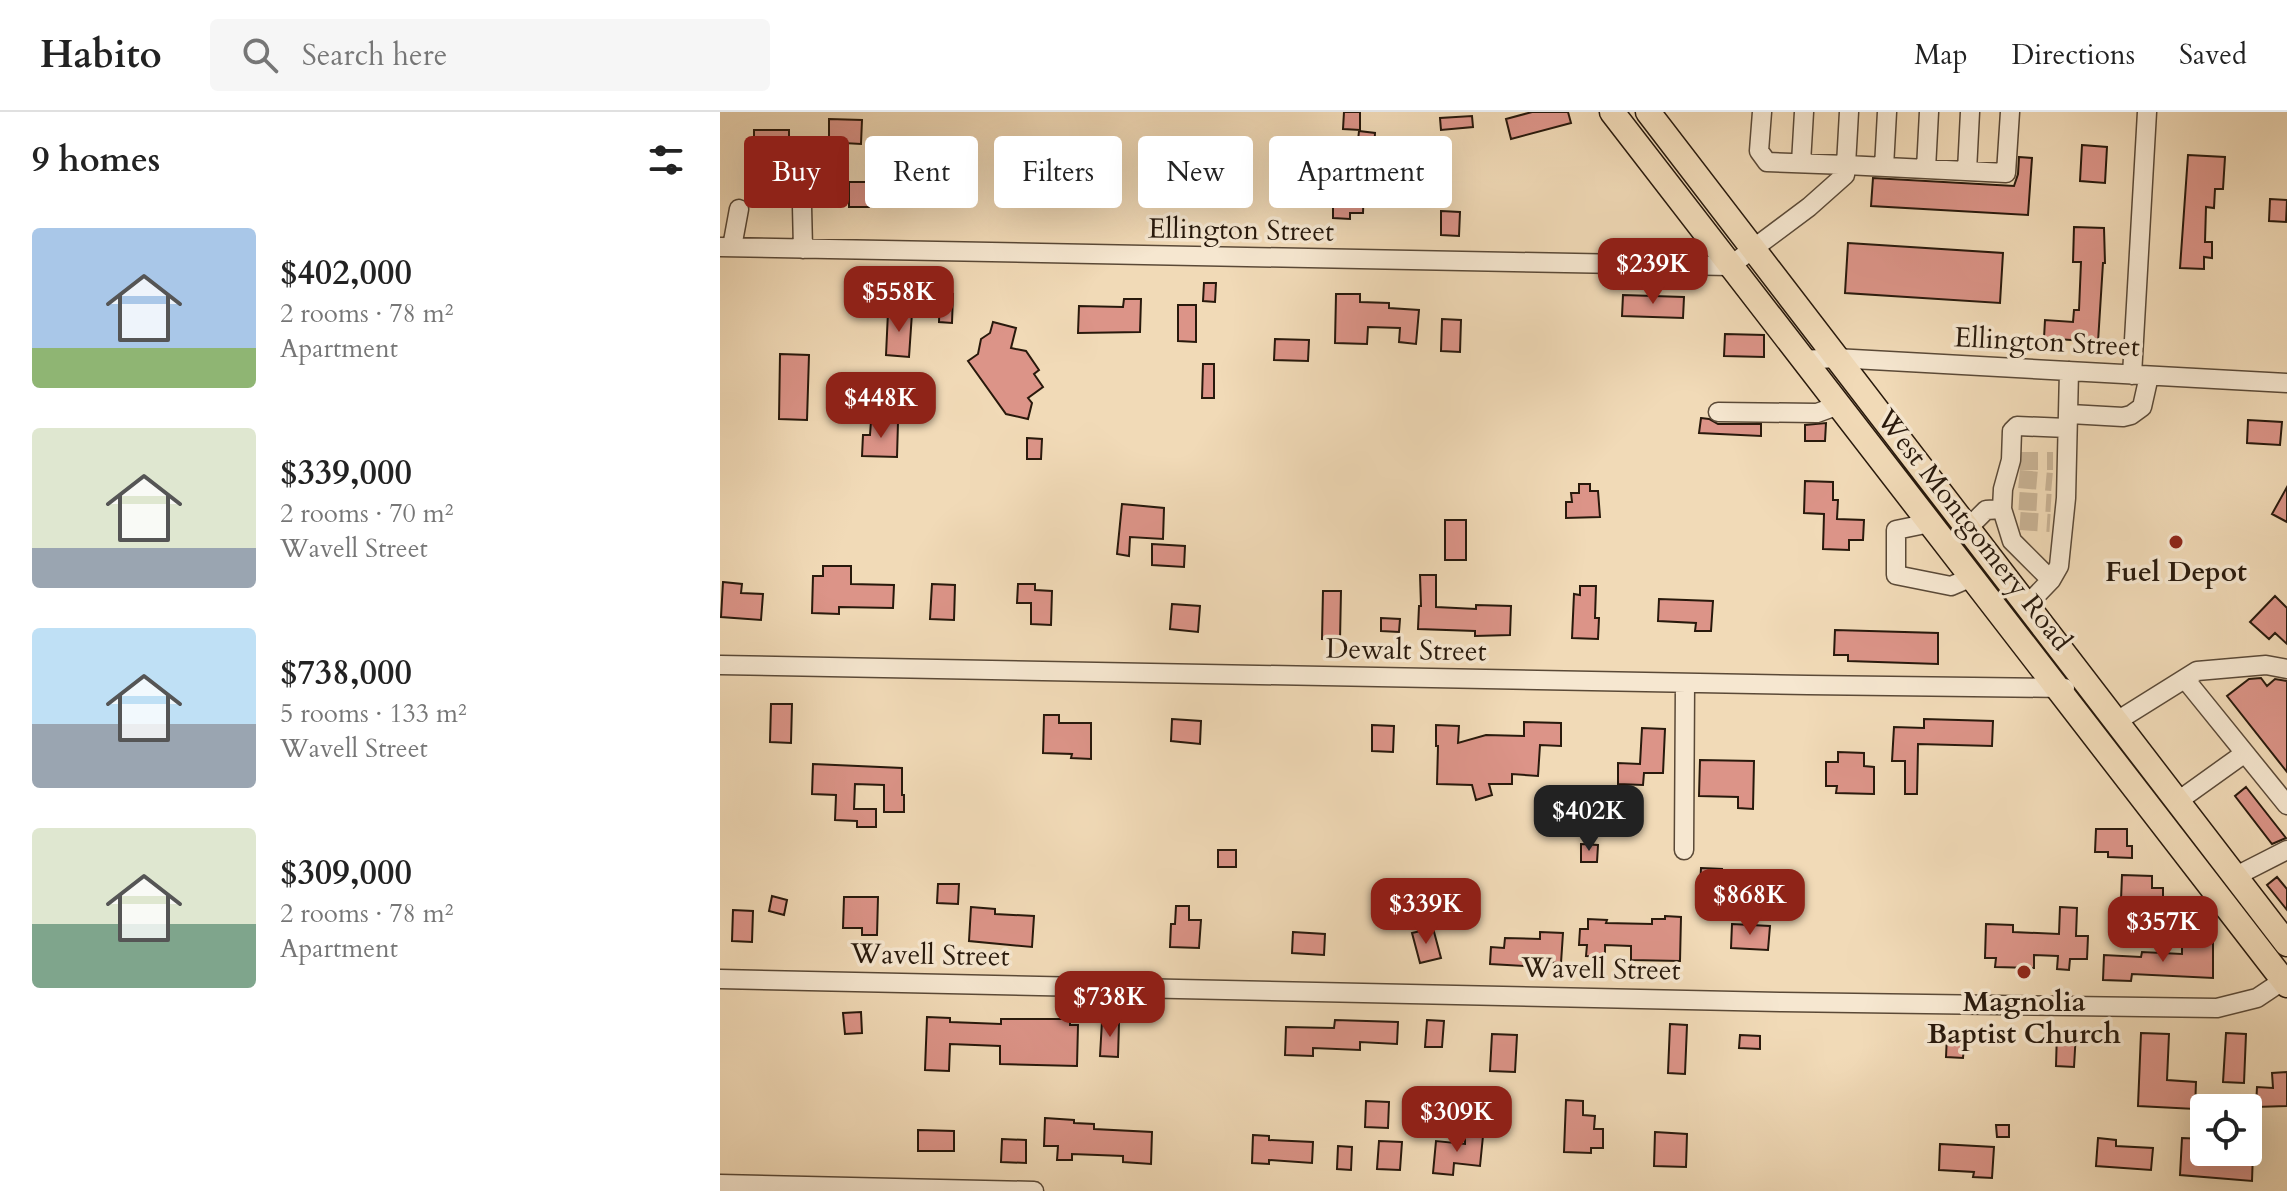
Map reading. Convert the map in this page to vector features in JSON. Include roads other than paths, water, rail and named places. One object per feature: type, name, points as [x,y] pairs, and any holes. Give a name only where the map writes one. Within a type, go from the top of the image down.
[{"type":"main road","name":"West Montgomery Road","points":[[1612,112],[2286,981]]},
{"type":"main road","name":"West Montgomery Road","points":[[1648,112],[2287,944]]},
{"type":"street","points":[[1762,112],[1759,151],[1767,162],[2006,173],[2010,112]]},
{"type":"street","points":[[1801,163],[1804,112]]},
{"type":"street","points":[[1730,266],[1809,207],[1845,175],[1849,112]]},
{"type":"street","points":[[1884,167],[1887,112]]},
{"type":"street","points":[[1926,169],[1929,112]]},
{"type":"street","points":[[1967,171],[1970,112]]},
{"type":"street","points":[[2051,580],[2012,541],[2012,431],[2017,426],[2131,415],[2142,407],[2140,375],[2147,112]]},
{"type":"street","points":[[802,208],[803,249]]},
{"type":"street","points":[[726,247],[739,209]]},
{"type":"street","name":"Ellington Street","points":[[726,247],[1730,266]]},
{"type":"street","name":"Ellington Street","points":[[1804,360],[1835,358],[2287,383]]},
{"type":"street","points":[[2027,605],[2051,580],[2059,566],[2060,461],[2069,421],[2069,371]]},
{"type":"street","points":[[1718,412],[1817,413],[1839,405]]},
{"type":"street","points":[[1968,528],[1986,510],[2010,510]]},
{"type":"street","points":[[1930,523],[1896,530],[1896,575],[1951,586],[1972,577]]},
{"type":"street","name":"Dewalt Street","points":[[720,665],[1685,683],[2091,687]]},
{"type":"street","points":[[2117,721],[2197,671],[2266,665],[2287,669]]},
{"type":"street","points":[[2185,679],[2287,805]]},
{"type":"street","points":[[1684,850],[1685,683]]},
{"type":"street","points":[[2178,801],[2245,753]]},
{"type":"street","points":[[2236,876],[2285,855]]},
{"type":"street","name":"Wavell Street","points":[[720,979],[1782,1002],[2217,1008],[2257,998],[2286,981]]},
{"type":"street","points":[[720,1184],[1034,1191]]},
{"type":"tunnel","points":[[2020,461],[2053,461]]},
{"type":"tunnel","points":[[2019,479],[2052,482]]},
{"type":"tunnel","points":[[2019,501],[2051,503]]},
{"type":"tunnel","points":[[2020,521],[2050,523]]},
{"type":"place","name":"Fuel Depot","points":[[2176,542]]},
{"type":"place","name":"Magnolia Baptist Church","points":[[2024,972]]}]
